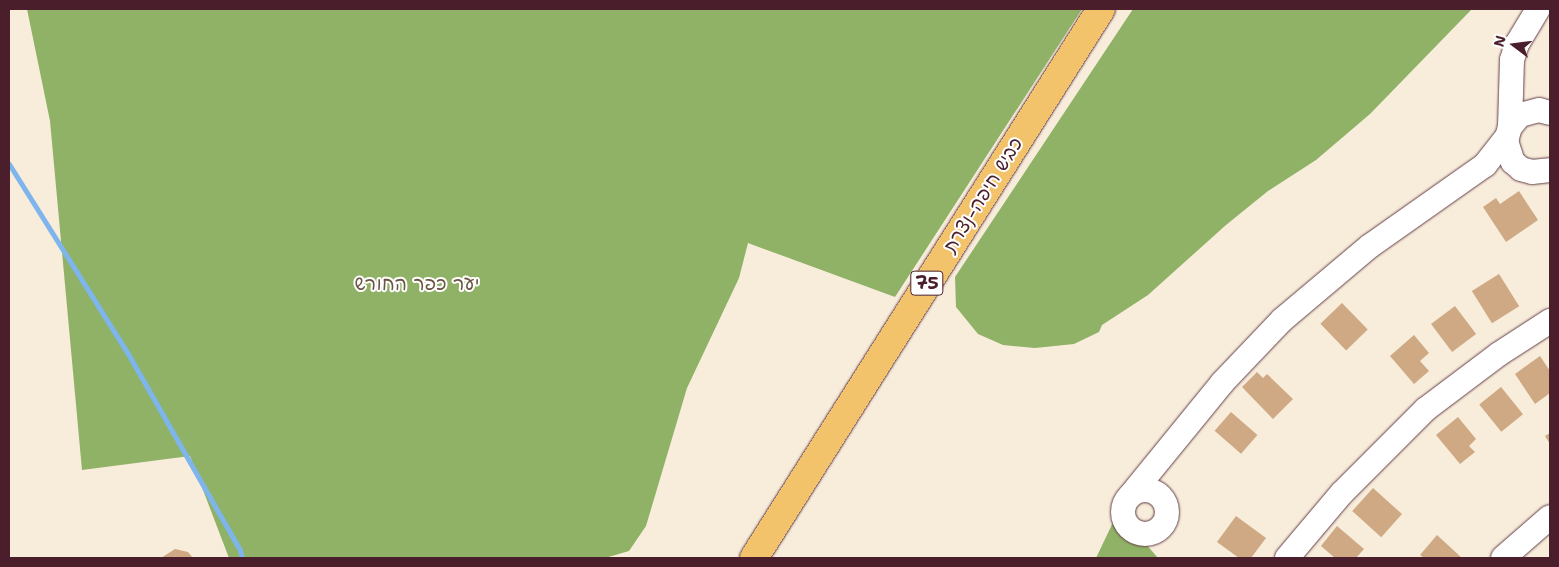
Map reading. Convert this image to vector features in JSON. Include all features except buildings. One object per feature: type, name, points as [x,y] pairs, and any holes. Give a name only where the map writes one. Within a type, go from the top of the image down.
[{"type":"highway","name":"כביש חיפה-נצרת","points":[[754,558],[1101,9]]},
{"type":"street","points":[[1538,9],[1514,52],[1510,76],[1508,132],[1508,152],[1538,174]]},
{"type":"street","points":[[1514,52],[1517,81],[1523,94],[1547,111]]},
{"type":"street","points":[[1165,451],[1157,476],[1160,495],[1167,506],[1167,518],[1156,532],[1144,535],[1133,531],[1125,521],[1124,508],[1130,496],[1165,451],[1222,383],[1282,320],[1362,252],[1484,165],[1520,115],[1547,111]]},
{"type":"street","points":[[1451,190],[1503,167],[1538,174]]},
{"type":"street","points":[[1287,558],[1342,493],[1426,409],[1499,354],[1550,321]]},
{"type":"street","points":[[1130,496],[1142,490],[1160,495]]},
{"type":"street","points":[[1502,558],[1550,517]]},
{"type":"green space","name":"יער כפר החורש","points":[[27,9],[1082,9],[895,297],[748,243],[739,278],[687,388],[646,526],[629,551],[605,558],[229,558],[190,456],[82,470],[50,121]]},
{"type":"green space","points":[[1133,9],[1472,9],[1370,114],[1316,160],[1268,191],[1226,225],[1148,295],[1102,325],[1099,332],[1074,344],[1035,348],[1003,345],[978,334],[956,307],[955,277]]},
{"type":"green space","points":[[1118,512],[1158,558],[1096,558]]},
{"type":"waterway","points":[[9,164],[127,352],[240,550],[242,558]]}]
